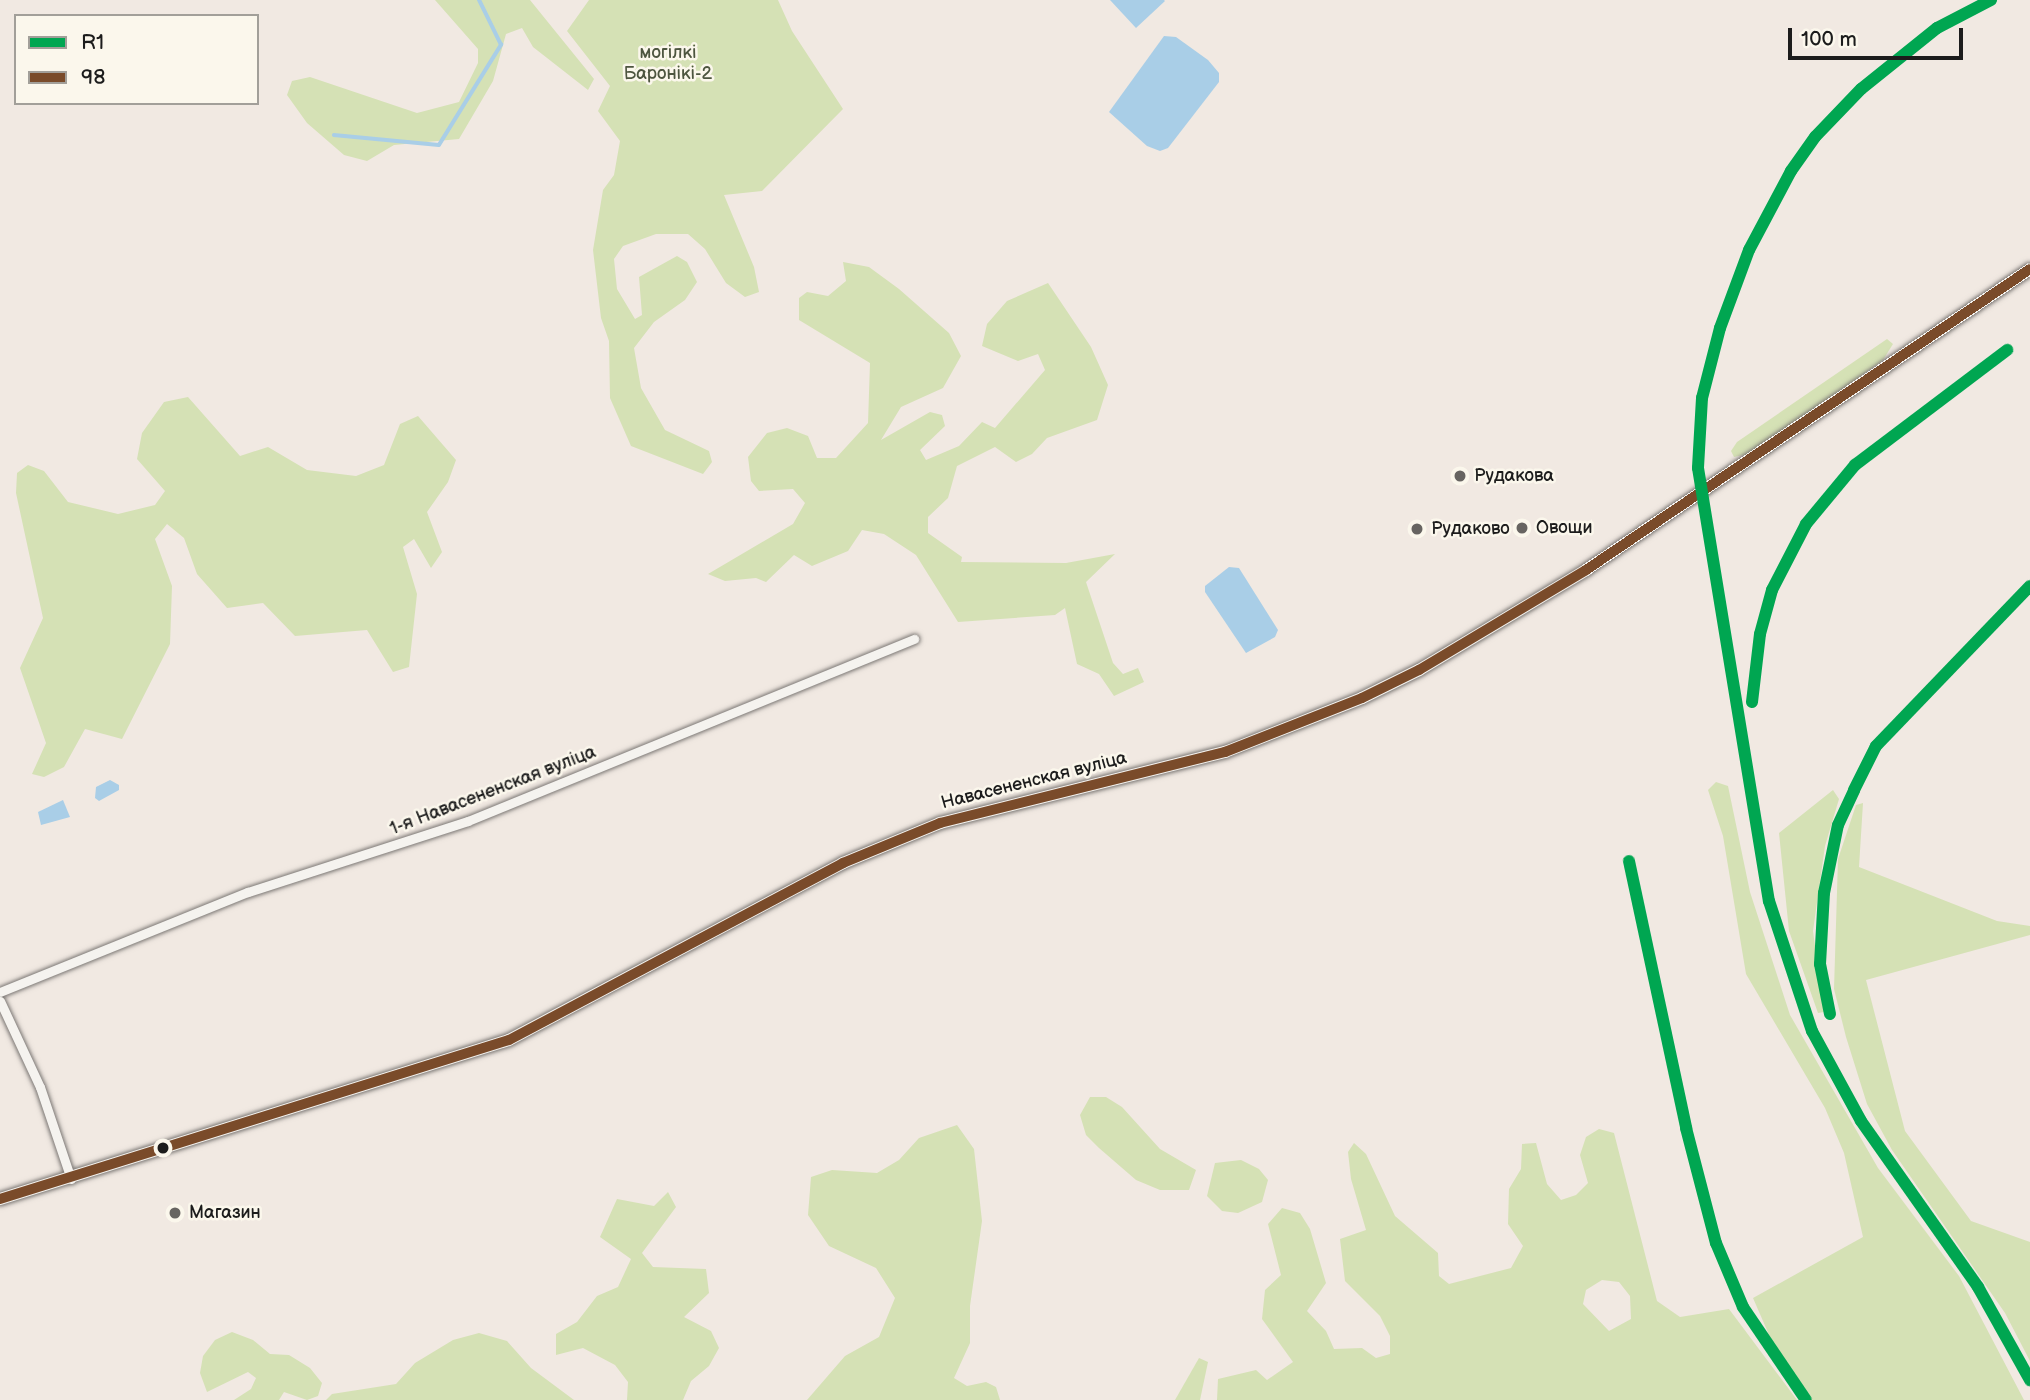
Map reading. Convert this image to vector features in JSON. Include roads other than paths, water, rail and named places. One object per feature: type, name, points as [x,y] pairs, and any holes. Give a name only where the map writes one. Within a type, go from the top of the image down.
[{"type":"main road","name":"Навасененская вуліца","points":[[0,1199],[509,1040],[843,863],[940,823],[1225,752],[1419,670],[1586,570],[2030,270]]},
{"type":"street","name":"1-я Навасененская вуліца","points":[[0,992],[248,892],[468,821],[914,639]]},
{"type":"street","points":[[0,1001],[40,1087],[71,1179]]},
{"type":"water","points":[[1110,0],[1164,0],[1165,1],[1136,28]]},
{"type":"water","points":[[1164,36],[1176,37],[1208,60],[1219,73],[1219,82],[1168,148],[1160,151],[1147,146],[1109,112]]},
{"type":"water","points":[[1229,567],[1239,568],[1278,630],[1275,637],[1246,653],[1205,592],[1205,586]]},
{"type":"water","points":[[110,780],[119,785],[119,790],[99,801],[95,798],[96,787]]},
{"type":"water","points":[[63,800],[70,817],[41,825],[38,812]]},
{"type":"waterway","points":[[334,135],[439,145],[501,45],[479,0]]},
{"type":"place","name":"Рудакова","points":[[1460,476]]},
{"type":"place","name":"Овощи","points":[[1522,528]]},
{"type":"place","name":"Рудаково","points":[[1417,529]]},
{"type":"place","name":"Магазин","points":[[175,1213]]},
{"type":"park label","name":"могілкі Баронікі-2","points":[[668,64]]}]
